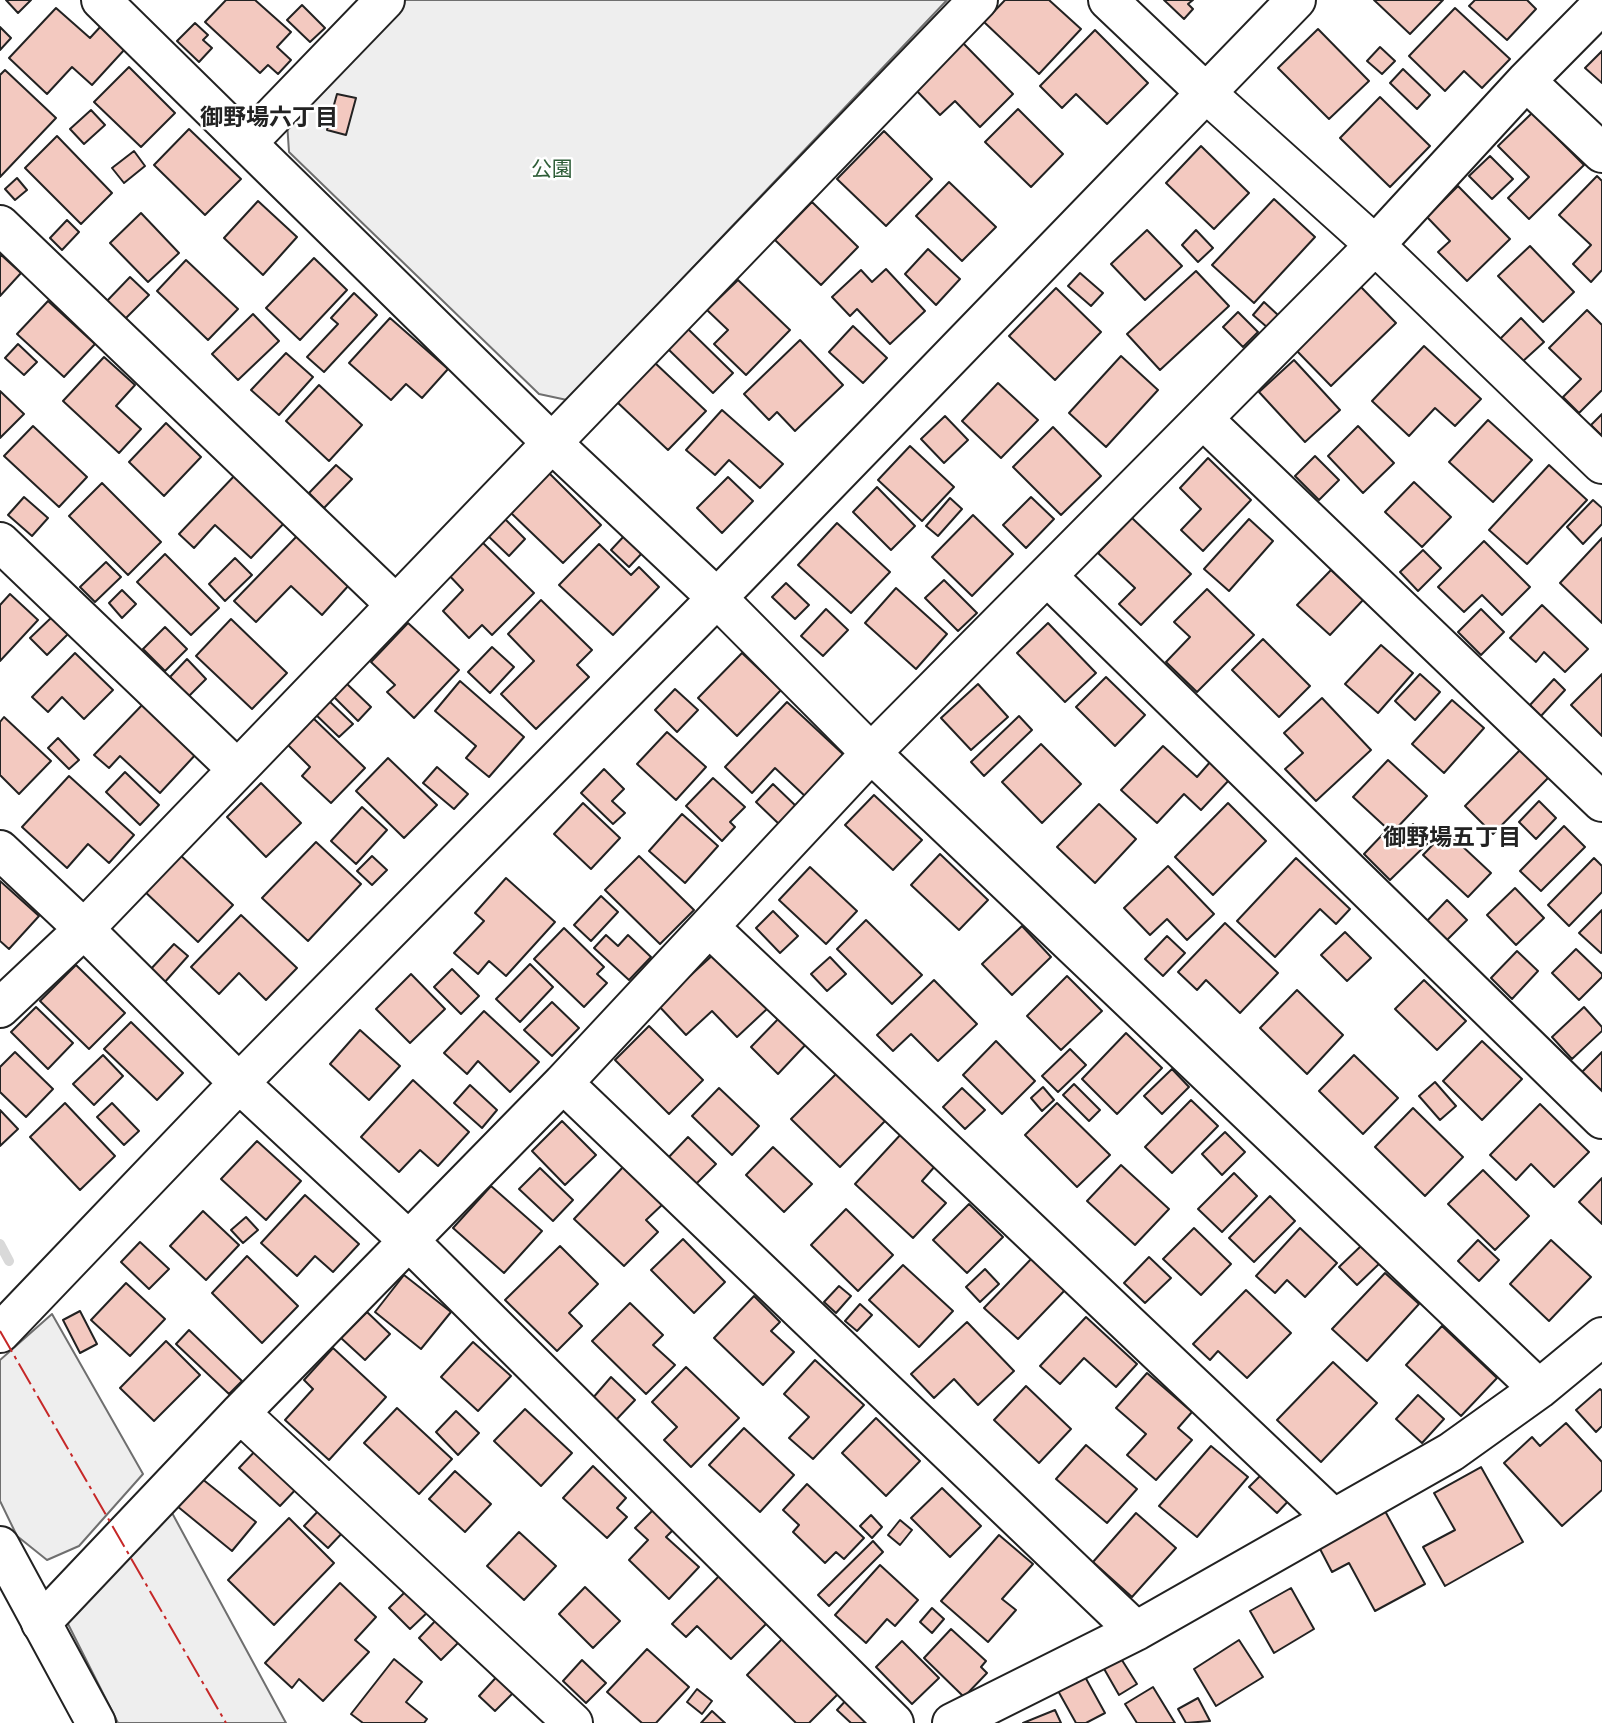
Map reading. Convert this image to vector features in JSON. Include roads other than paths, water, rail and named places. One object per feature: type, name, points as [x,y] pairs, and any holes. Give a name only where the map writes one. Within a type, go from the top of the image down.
[{"type":"street","points":[[101,0],[551,442],[717,598],[871,753],[1539,1389]]},
{"type":"street","points":[[247,143],[385,0]]},
{"type":"street","points":[[0,1008],[84,929],[978,0]]},
{"type":"street","points":[[1108,0],[1206,93],[1375,245],[1602,464]]},
{"type":"street","points":[[0,1333],[239,1083],[717,598],[1296,0]]},
{"type":"street","points":[[41,1623],[240,1413],[563,1083],[871,753],[1375,245],[1602,4]]},
{"type":"street","points":[[1527,81],[1602,153]]},
{"type":"street","points":[[0,225],[395,604]]},
{"type":"street","points":[[1203,419],[1602,802]]},
{"type":"street","points":[[0,542],[237,769]]},
{"type":"street","points":[[1047,576],[1602,1119]]},
{"type":"street","points":[[0,850],[239,1083],[408,1240],[894,1723]]},
{"type":"street","points":[[709,927],[1333,1518]]},
{"type":"street","points":[[563,1083],[1136,1631]]},
{"type":"street","points":[[952,1723],[1136,1631],[1451,1452],[1539,1389],[1602,1337]]},
{"type":"street","points":[[240,1413],[573,1723]]},
{"type":"street","points":[[0,1546],[96,1723]]},
{"type":"waterway","points":[[0,1244],[9,1261]]},
{"type":"district","name":"御野場六丁目","points":[[269,118]]},
{"type":"district","name":"御野場五丁目","points":[[1452,838]]},
{"type":"park label","name":"公園","points":[[552,170]]}]
